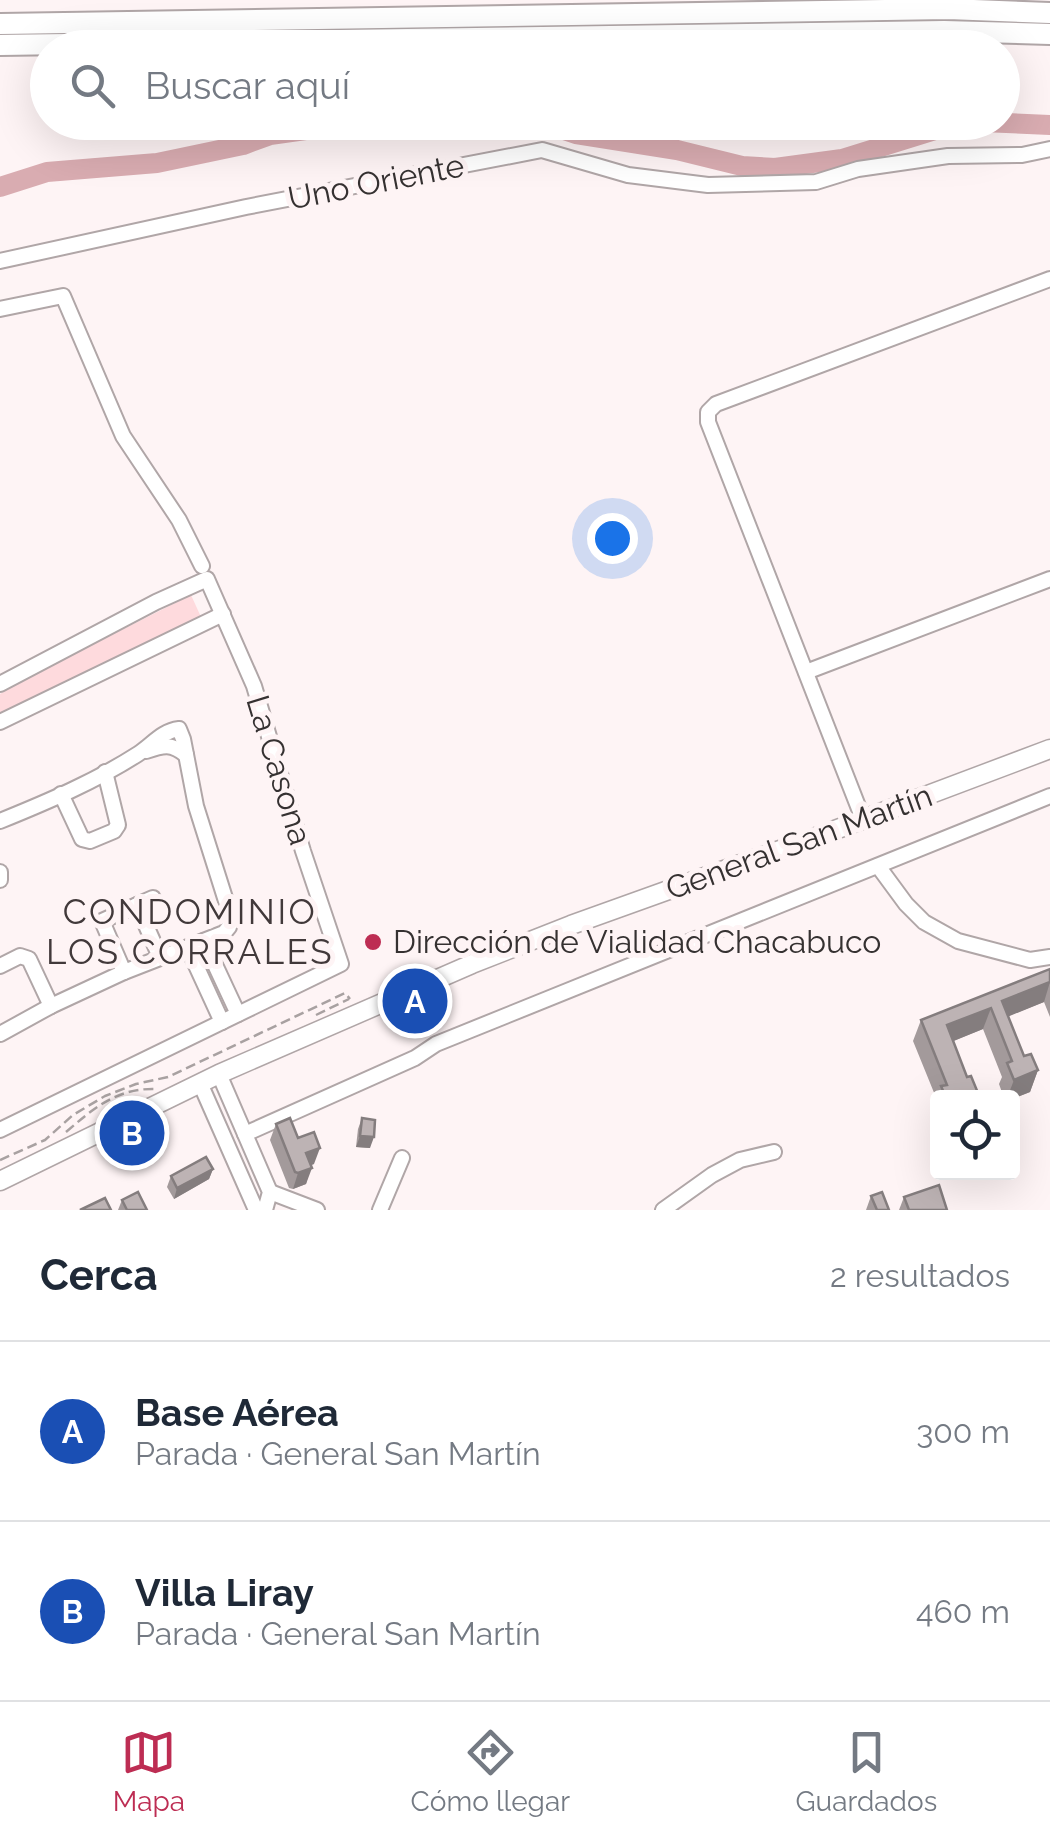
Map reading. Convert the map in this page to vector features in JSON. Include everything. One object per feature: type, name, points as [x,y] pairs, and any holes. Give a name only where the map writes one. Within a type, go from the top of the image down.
[{"type":"highway","points":[[0,24],[948,9],[1050,13]]},
{"type":"highway","points":[[1020,33],[1050,34]]},
{"type":"highway","points":[[0,45],[30,45]]},
{"type":"main road","name":"General San Martín","points":[[0,1180],[219,1074],[359,1012],[571,925],[1050,748]]},
{"type":"street","name":"Uno Oriente","points":[[0,260],[246,207],[542,150],[628,175],[708,185],[816,182],[858,170],[948,156],[1022,155],[1050,150]]},
{"type":"street","points":[[864,819],[708,422],[710,408],[1050,278]]},
{"type":"street","name":"La Casona","points":[[0,309],[64,296],[123,436],[179,520],[254,686],[340,964],[238,1014]]},
{"type":"street","points":[[0,684],[205,573]]},
{"type":"street","points":[[806,672],[1050,579]]},
{"type":"street","points":[[0,722],[223,614]]},
{"type":"street","points":[[0,821],[141,752],[176,747],[186,755],[196,806],[232,917],[224,933],[124,972],[0,1034]]},
{"type":"street","points":[[61,794],[82,839],[90,841],[114,830],[118,825],[105,772]]},
{"type":"street","points":[[245,1134],[414,1058],[436,1044],[1050,796]]},
{"type":"street","points":[[878,866],[924,922],[958,941],[1030,960],[1050,957]]},
{"type":"street","points":[[0,872],[0,880]]},
{"type":"street","points":[[124,972],[96,923],[154,898]]},
{"type":"street","points":[[136,905],[160,957]]},
{"type":"street","points":[[0,1130],[238,1014],[204,941]]},
{"type":"street","points":[[188,948],[222,1022]]},
{"type":"street","points":[[0,966],[20,956],[29,960],[51,1006]]},
{"type":"street","points":[[219,1074],[245,1134],[266,1205]]},
{"type":"street","points":[[200,1083],[266,1205]]},
{"type":"street","points":[[664,1210],[740,1160],[774,1152]]},
{"type":"street","points":[[380,1210],[402,1158]]},
{"type":"street","points":[[266,1205],[318,1210]]},
{"type":"path","points":[[0,1160],[45,1140],[73,1115],[104,1096],[168,1077],[345,993],[359,1012]]},
{"type":"shaded area","points":[[191,595],[201,617],[0,714],[0,694],[22,680]]},
{"type":"building","points":[[1050,969],[1050,982],[1002,1001],[1024,1056],[1031,1054],[1038,1070],[1014,1080],[1007,1063],[1012,1061],[991,1008],[947,1025],[967,1077],[971,1076],[977,1090],[943,1090],[941,1086],[947,1085],[921,1020]]},
{"type":"building","points":[[290,1118],[298,1138],[314,1132],[320,1148],[306,1153],[312,1168],[298,1173],[276,1124]]},
{"type":"building","points":[[362,1118],[375,1120],[374,1137],[360,1136]]},
{"type":"building","points":[[206,1157],[213,1169],[177,1188],[171,1176]]},
{"type":"building","points":[[939,1185],[947,1210],[909,1210],[904,1197]]},
{"type":"building","points":[[138,1192],[147,1210],[127,1210],[122,1200]]},
{"type":"building","points":[[882,1192],[889,1210],[877,1210],[871,1196]]},
{"type":"building","points":[[105,1198],[111,1210],[80,1210]]},
{"type":"waterway","points":[[1020,124],[1050,125]]},
{"type":"waterway","points":[[0,187],[47,172],[157,163],[256,140]]},
{"type":"waterway","points":[[614,140],[742,166],[775,168],[842,159],[903,140]]},
{"type":"place","name":"Dirección de Vialidad Chacabuco","points":[[373,942]]},
{"type":"place","name":"Base Aérea","points":[[415,1001]]},
{"type":"place","name":"Villa Liray","points":[[132,1133]]},
{"type":"district","name":"CONDOMINIO LOS CORRALES","points":[[190,932]]}]
